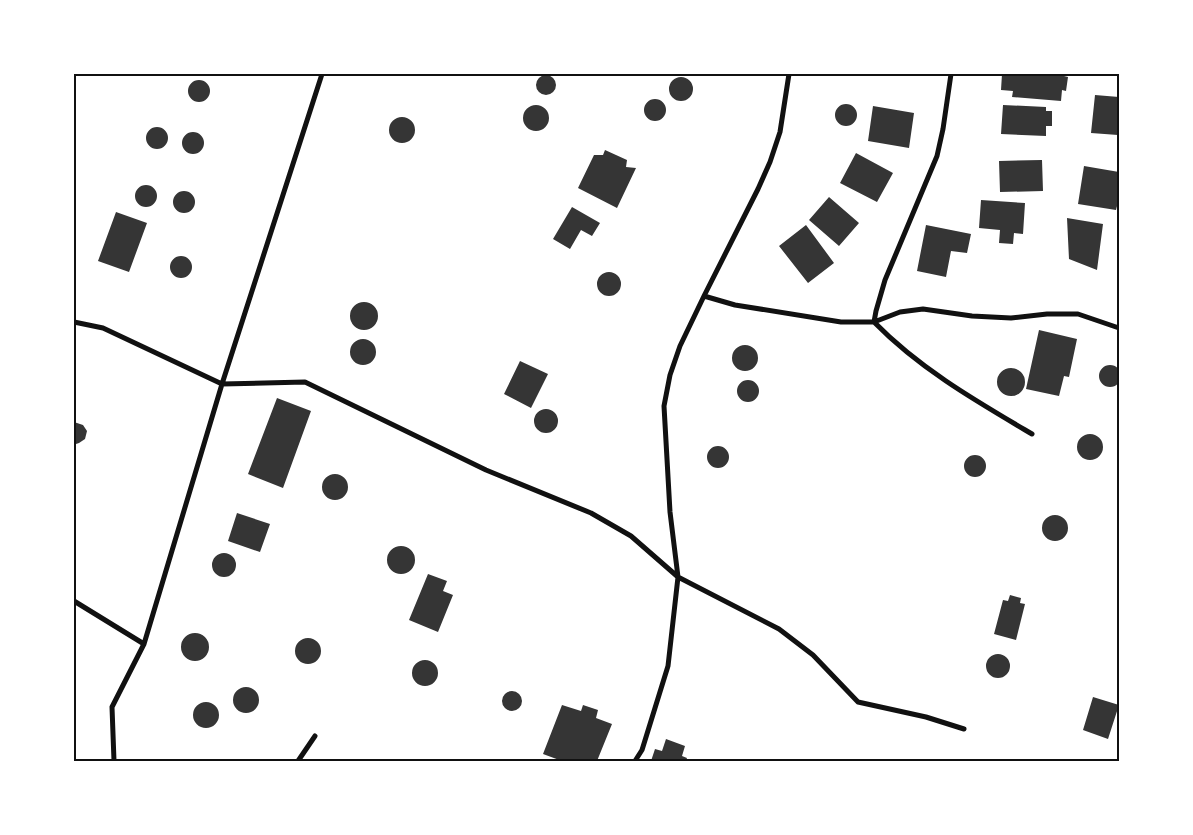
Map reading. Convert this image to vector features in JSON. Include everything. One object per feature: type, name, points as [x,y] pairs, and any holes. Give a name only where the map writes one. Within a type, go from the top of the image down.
[{"type":"street","points":[[114,761],[112,707],[144,644],[222,384],[322,74]]},
{"type":"street","points":[[635,761],[642,750],[668,666],[678,576],[670,512],[664,406],[672,368],[680,346],[770,162],[780,132],[789,74]]},
{"type":"street","points":[[874,322],[885,280],[937,156],[952,74]]},
{"type":"street","points":[[704,296],[749,308],[841,322],[874,322],[900,312],[922,309],[972,316],[1011,318],[1047,314],[1078,314],[1119,328]]},
{"type":"street","points":[[74,322],[103,328],[222,384],[305,382],[486,470],[591,513],[631,536],[678,576],[779,629],[813,655],[858,702],[926,717],[964,729]]},
{"type":"street","points":[[874,322],[893,341],[937,376],[1032,434]]},
{"type":"street","points":[[74,600],[144,644]]},
{"type":"street","points":[[298,761],[315,736]]},
{"type":"building","points":[[1002,74],[1064,74],[1064,76],[1068,77],[1066,91],[1062,90],[1061,101],[1012,97],[1013,91],[1001,90]]},
{"type":"building","points":[[546,75],[553,78],[556,85],[553,92],[546,95],[539,92],[536,85],[539,78]]},
{"type":"building","points":[[681,77],[689,81],[693,89],[689,97],[681,101],[673,97],[669,89],[673,81]]},
{"type":"building","points":[[199,80],[207,83],[210,91],[207,99],[199,102],[191,99],[188,91],[191,83]]},
{"type":"building","points":[[1095,95],[1119,97],[1118,135],[1091,133]]},
{"type":"building","points":[[655,99],[663,102],[666,110],[663,118],[655,121],[647,118],[644,110],[647,102]]},
{"type":"building","points":[[846,104],[854,107],[857,115],[854,123],[846,126],[838,123],[835,115],[838,107]]},
{"type":"building","points":[[536,105],[545,109],[549,118],[545,127],[536,131],[527,127],[523,118],[527,109]]},
{"type":"building","points":[[1003,105],[1046,107],[1046,111],[1052,111],[1052,126],[1046,126],[1046,136],[1001,134]]},
{"type":"building","points":[[873,106],[914,113],[909,148],[868,141]]},
{"type":"building","points":[[402,117],[411,121],[415,130],[411,139],[402,143],[393,139],[389,130],[393,121]]},
{"type":"building","points":[[157,127],[165,130],[168,138],[165,146],[157,149],[149,146],[146,138],[149,130]]},
{"type":"building","points":[[193,132],[201,135],[204,143],[201,151],[193,154],[185,151],[182,143],[185,135]]},
{"type":"building","points":[[605,150],[627,160],[626,167],[636,168],[617,208],[578,188],[594,155],[603,155]]},
{"type":"building","points":[[856,153],[893,173],[877,202],[840,183]]},
{"type":"building","points":[[1042,160],[1043,191],[1000,192],[999,161]]},
{"type":"building","points":[[1084,166],[1119,172],[1119,198],[1116,210],[1078,204]]},
{"type":"building","points":[[146,185],[154,188],[157,196],[154,204],[146,207],[138,204],[135,196],[138,188]]},
{"type":"building","points":[[184,191],[192,194],[195,202],[192,210],[184,213],[176,210],[173,202],[176,194]]},
{"type":"building","points":[[829,197],[859,223],[839,246],[809,220]]},
{"type":"building","points":[[981,200],[1025,203],[1023,234],[1014,233],[1013,244],[999,243],[1000,230],[979,228]]},
{"type":"building","points":[[572,207],[600,223],[592,236],[581,230],[570,249],[553,239]]},
{"type":"building","points":[[116,212],[147,223],[129,272],[98,261]]},
{"type":"building","points":[[1067,218],[1103,224],[1097,270],[1069,259]]},
{"type":"building","points":[[806,225],[834,263],[808,283],[779,246]]},
{"type":"building","points":[[926,225],[971,234],[967,253],[951,251],[946,277],[917,271]]},
{"type":"building","points":[[181,256],[189,259],[192,267],[189,275],[181,278],[173,275],[170,267],[173,259]]},
{"type":"building","points":[[609,272],[614,273],[620,279],[620,289],[614,295],[609,296],[604,295],[598,289],[597,284],[598,279],[604,273]]},
{"type":"building","points":[[364,302],[374,306],[378,316],[374,326],[364,330],[354,326],[350,316],[354,306]]},
{"type":"building","points":[[1039,330],[1077,339],[1069,377],[1064,376],[1059,396],[1026,389]]},
{"type":"building","points":[[363,339],[372,343],[376,352],[372,361],[363,365],[354,361],[350,352],[354,343]]},
{"type":"building","points":[[745,345],[754,349],[758,358],[754,367],[745,371],[736,367],[732,358],[736,349]]},
{"type":"building","points":[[520,361],[548,374],[531,408],[504,394]]},
{"type":"building","points":[[1110,365],[1118,368],[1121,376],[1118,384],[1110,387],[1102,384],[1099,376],[1102,368]]},
{"type":"building","points":[[1011,368],[1021,372],[1025,382],[1021,392],[1011,396],[1001,392],[997,382],[1001,372]]},
{"type":"building","points":[[748,380],[756,383],[759,391],[756,399],[748,402],[740,399],[737,391],[740,383]]},
{"type":"building","points":[[277,398],[311,411],[283,488],[248,474]]},
{"type":"building","points":[[546,409],[554,413],[558,421],[554,429],[546,433],[538,429],[534,421],[538,413]]},
{"type":"building","points":[[74,422],[83,425],[87,431],[85,439],[76,444],[74,444]]},
{"type":"building","points":[[1090,434],[1099,438],[1103,447],[1099,456],[1090,460],[1081,456],[1077,447],[1081,438]]},
{"type":"building","points":[[718,446],[726,449],[729,457],[726,465],[718,468],[710,465],[707,457],[710,449]]},
{"type":"building","points":[[975,455],[983,458],[986,466],[983,474],[975,477],[967,474],[964,466],[967,458]]},
{"type":"building","points":[[335,474],[344,478],[348,487],[344,496],[335,500],[326,496],[322,487],[326,478]]},
{"type":"building","points":[[237,513],[270,524],[260,552],[228,541]]},
{"type":"building","points":[[1055,515],[1064,519],[1068,528],[1064,537],[1055,541],[1046,537],[1042,528],[1046,519]]},
{"type":"building","points":[[401,546],[411,550],[415,560],[411,570],[401,574],[391,570],[387,560],[391,550]]},
{"type":"building","points":[[224,553],[233,556],[236,565],[233,574],[224,577],[215,574],[212,565],[215,556]]},
{"type":"building","points":[[428,574],[447,581],[443,591],[453,595],[438,632],[409,620]]},
{"type":"building","points":[[1010,595],[1021,598],[1020,603],[1025,604],[1016,640],[994,634],[1003,600],[1008,601]]},
{"type":"building","points":[[195,633],[205,637],[209,647],[205,657],[195,661],[185,657],[181,647],[185,637]]},
{"type":"building","points":[[308,638],[317,642],[321,651],[317,660],[308,664],[299,660],[295,651],[299,642]]},
{"type":"building","points":[[998,654],[1006,658],[1010,666],[1006,674],[998,678],[990,674],[986,666],[990,658]]},
{"type":"building","points":[[425,660],[434,664],[438,673],[434,682],[425,686],[416,682],[412,673],[416,664]]},
{"type":"building","points":[[246,687],[255,691],[259,700],[255,709],[246,713],[237,709],[233,700],[237,691]]},
{"type":"building","points":[[508,691],[516,691],[522,697],[522,705],[516,711],[508,711],[502,705],[502,697]]},
{"type":"building","points":[[1093,697],[1119,705],[1108,739],[1083,730]]},
{"type":"building","points":[[206,702],[215,706],[219,715],[215,724],[206,728],[197,724],[193,715],[197,706]]},
{"type":"building","points":[[562,705],[581,711],[583,705],[598,710],[596,718],[612,724],[597,761],[562,761],[543,754]]},
{"type":"building","points":[[666,739],[685,746],[682,756],[687,758],[686,761],[651,761],[655,749],[662,751]]}]
